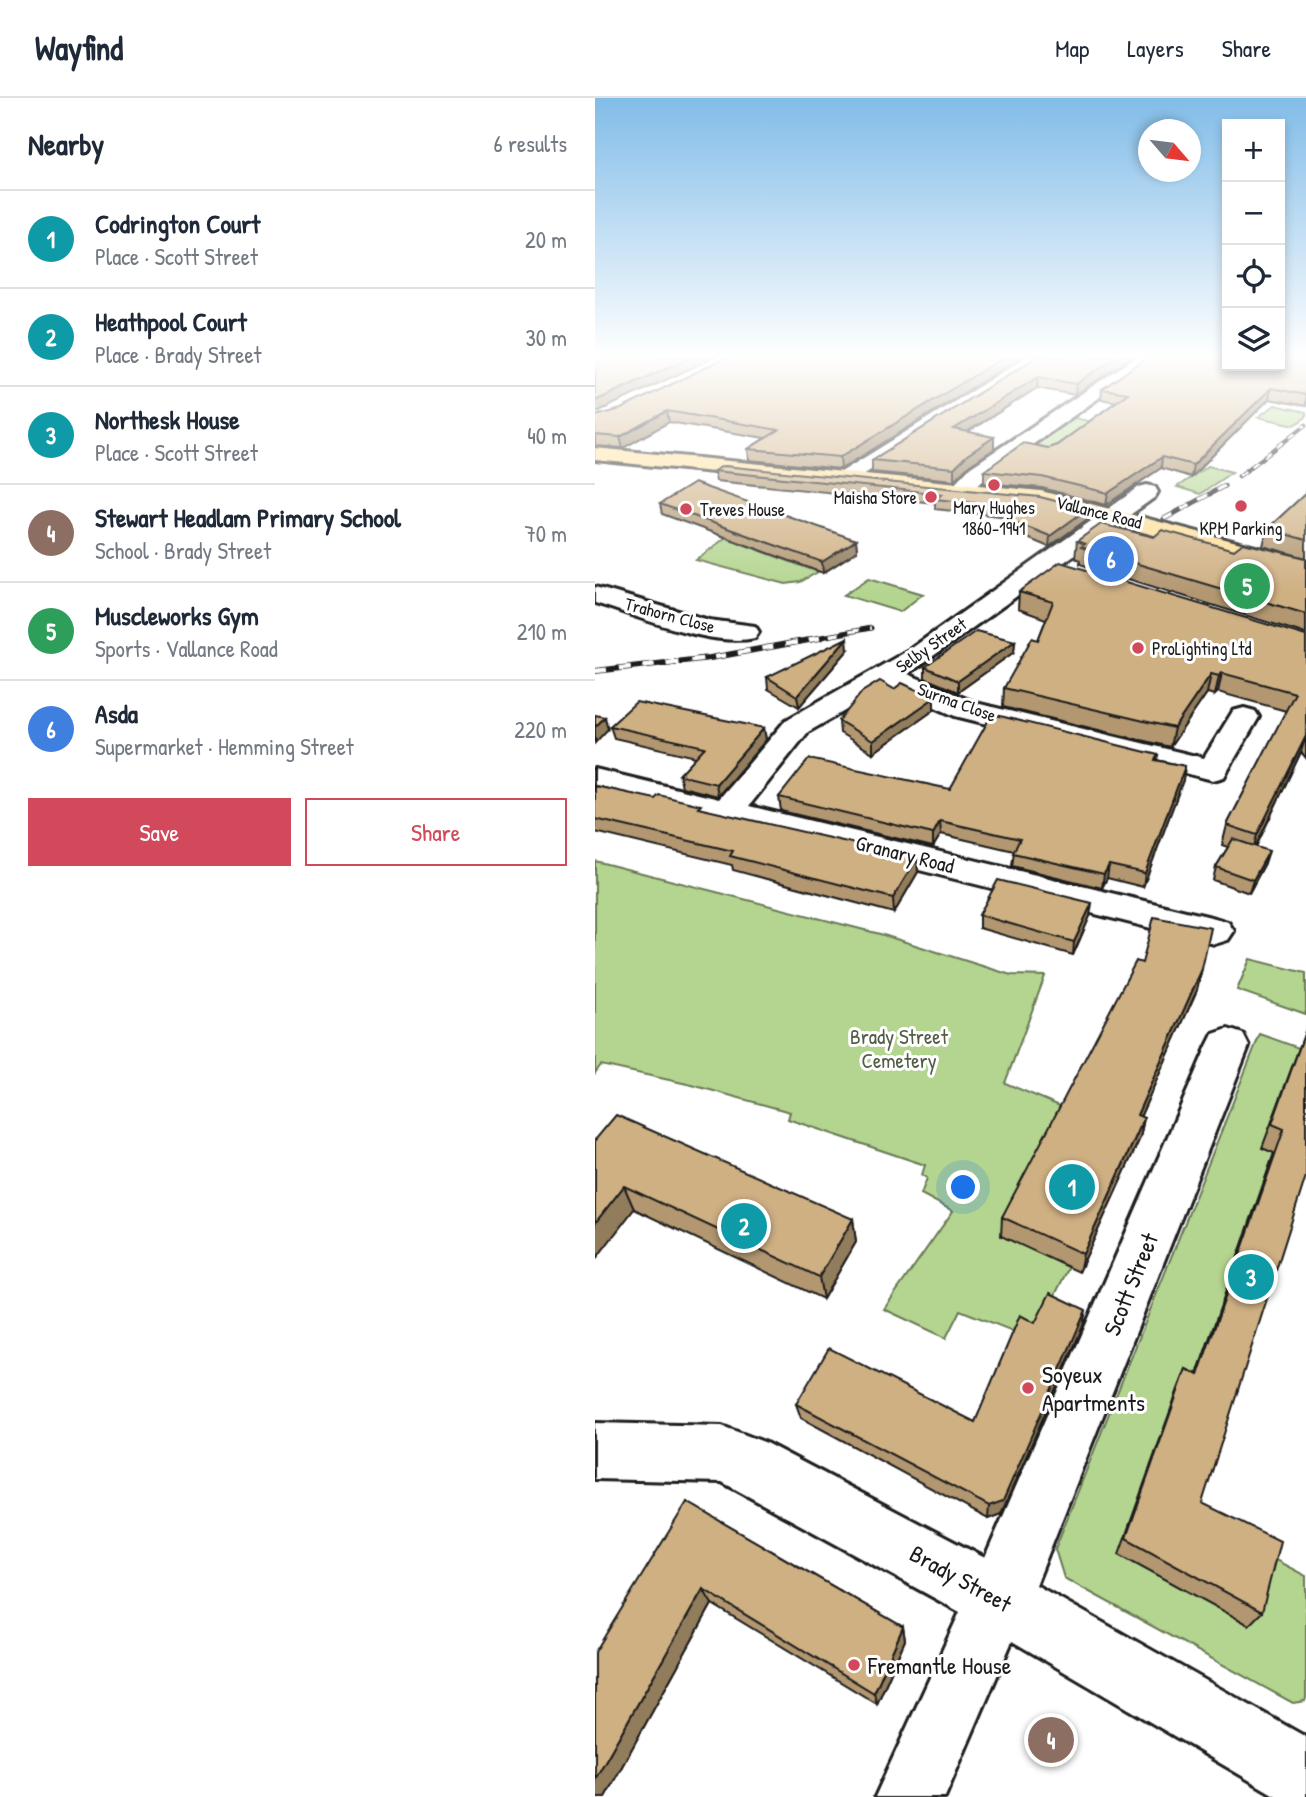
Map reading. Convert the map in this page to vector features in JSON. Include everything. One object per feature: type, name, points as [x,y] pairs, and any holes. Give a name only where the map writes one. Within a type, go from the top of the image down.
[{"type":"main road","name":"Vallance Road","points":[[595,454],[1041,498],[1114,515],[1306,568]]},
{"type":"street","points":[[844,477],[912,435]]},
{"type":"street","points":[[960,489],[976,474],[1033,435]]},
{"type":"street","name":"Selby Street","points":[[729,810],[797,726],[919,656],[1147,492]]},
{"type":"street","points":[[1045,564],[1073,573]]},
{"type":"street","name":"Trahorn Close","points":[[595,595],[707,628],[745,632]]},
{"type":"street","name":"Surma Close","points":[[887,675],[966,710],[1213,770],[1244,717]]},
{"type":"street","name":"Granary Road","points":[[595,779],[1215,930]]},
{"type":"street","name":"Scott Street","points":[[910,1797],[999,1599],[1228,1046]]},
{"type":"street","name":"Brady Street","points":[[595,1451],[722,1454],[744,1462],[999,1599],[1306,1775]]},
{"type":"green space","points":[[1048,435],[1118,435],[1125,469],[1031,447]]},
{"type":"green space","points":[[1208,466],[1232,472],[1200,494],[1177,487]]},
{"type":"green space","points":[[737,529],[742,544],[818,572],[800,582],[786,584],[696,560]]},
{"type":"green space","points":[[869,578],[923,594],[900,612],[844,595]]},
{"type":"green space","name":"Brady Street Cemetery","points":[[595,861],[880,934],[1011,975],[1045,976],[1005,1083],[1067,1109],[1069,1267],[1033,1339],[960,1310],[946,1338],[884,1309],[953,1211],[921,1194],[927,1178],[922,1175],[925,1165],[788,1119],[790,1112],[692,1085],[601,1065],[595,1073]]},
{"type":"green space","points":[[1250,959],[1306,973],[1306,1014],[1237,990]]},
{"type":"green space","points":[[1260,1034],[1299,1048],[1263,1148],[1274,1153],[1190,1395],[1120,1553],[1268,1556],[1306,1576],[1306,1698],[1305,1701],[1293,1703],[1064,1578],[1055,1549]]},
{"type":"building","points":[[770,435],[876,435],[840,457],[748,449]]},
{"type":"building","points":[[911,435],[994,437],[967,455],[954,468],[872,460]]},
{"type":"building","points":[[1070,435],[1223,435],[1193,465],[1162,457],[1108,493],[1042,477],[984,471],[1023,443],[1048,448]]},
{"type":"building","points":[[723,466],[1040,497],[1087,509],[1050,536],[1007,519],[1023,508],[935,499],[943,494],[714,471]]},
{"type":"building","points":[[694,483],[856,540],[822,562],[660,504]]},
{"type":"building","points":[[1306,493],[1306,540],[1267,529]]},
{"type":"building","points":[[1101,524],[1154,537],[1162,530],[1234,550],[1243,543],[1306,558],[1306,614],[1081,547],[1085,544],[1077,541]]},
{"type":"building","points":[[1060,562],[1306,636],[1306,736],[1257,835],[1227,825],[1295,693],[1222,673],[1219,676],[1211,674],[1174,728],[1004,688],[1032,638],[1038,640],[1053,602],[1019,592]]},
{"type":"building","points":[[976,631],[1015,641],[958,681],[925,667]]},
{"type":"building","points":[[847,638],[797,696],[767,677]]},
{"type":"building","points":[[880,681],[894,689],[902,683],[934,698],[873,741],[839,721],[862,692]]},
{"type":"building","points":[[636,702],[764,728],[716,784],[679,775],[705,747],[610,726]]},
{"type":"building","points":[[992,714],[1158,755],[1155,760],[1185,766],[1145,873],[1109,865],[1104,874],[1013,853],[1020,839],[940,821],[933,834],[779,797],[809,759],[950,789]]},
{"type":"building","points":[[595,715],[605,717],[595,727]]},
{"type":"building","points":[[595,786],[655,799],[659,795],[701,805],[698,808],[917,858],[893,898],[730,856],[733,851],[595,819]]},
{"type":"building","points":[[1233,839],[1269,851],[1253,880],[1216,867]]},
{"type":"building","points":[[998,880],[1092,903],[1074,942],[979,915]]},
{"type":"building","points":[[1154,917],[1211,928],[1202,969],[1137,1115],[1144,1118],[1083,1254],[1002,1217],[1136,961],[1142,963]]},
{"type":"building","points":[[1306,1029],[1306,1176],[1202,1503],[1280,1541],[1262,1612],[1126,1538],[1186,1369],[1198,1375],[1284,1129],[1272,1124]]},
{"type":"building","points":[[616,1115],[853,1219],[819,1277],[624,1186],[595,1223],[595,1140]]},
{"type":"building","points":[[1050,1293],[1086,1310],[1003,1501],[989,1506],[796,1404],[829,1348],[975,1422],[1020,1315],[1035,1323]]},
{"type":"building","name":"Fremantle House","points":[[687,1502],[903,1627],[874,1693],[703,1589],[595,1779],[595,1652]]},
{"type":"railway","points":[[1239,476],[1292,435]]},
{"type":"railway","points":[[1164,519],[1224,486]]},
{"type":"railway","points":[[810,639],[871,628]]},
{"type":"railway","points":[[595,671],[710,658],[820,638]]},
{"type":"place","name":"Mary Hughes 1860-1941","points":[[994,485]]},
{"type":"place","name":"Maisha Store","points":[[931,497]]},
{"type":"place","name":"KPM Parking","points":[[1241,506]]},
{"type":"place","name":"Treves House","points":[[686,509]]},
{"type":"place","name":"Asda","points":[[1111,559]]},
{"type":"place","name":"Muscleworks Gym","points":[[1247,586]]},
{"type":"place","name":"ProLighting Ltd","points":[[1138,648]]},
{"type":"place","name":"Codrington Court","points":[[1072,1187]]},
{"type":"place","name":"Heathpool Court","points":[[744,1226]]},
{"type":"place","name":"Northesk House","points":[[1251,1277]]},
{"type":"place","name":"Soyeux Apartments","points":[[1028,1388]]},
{"type":"place","name":"Fremantle House","points":[[854,1665]]},
{"type":"place","name":"Stewart Headlam Primary School","points":[[1051,1740]]}]
